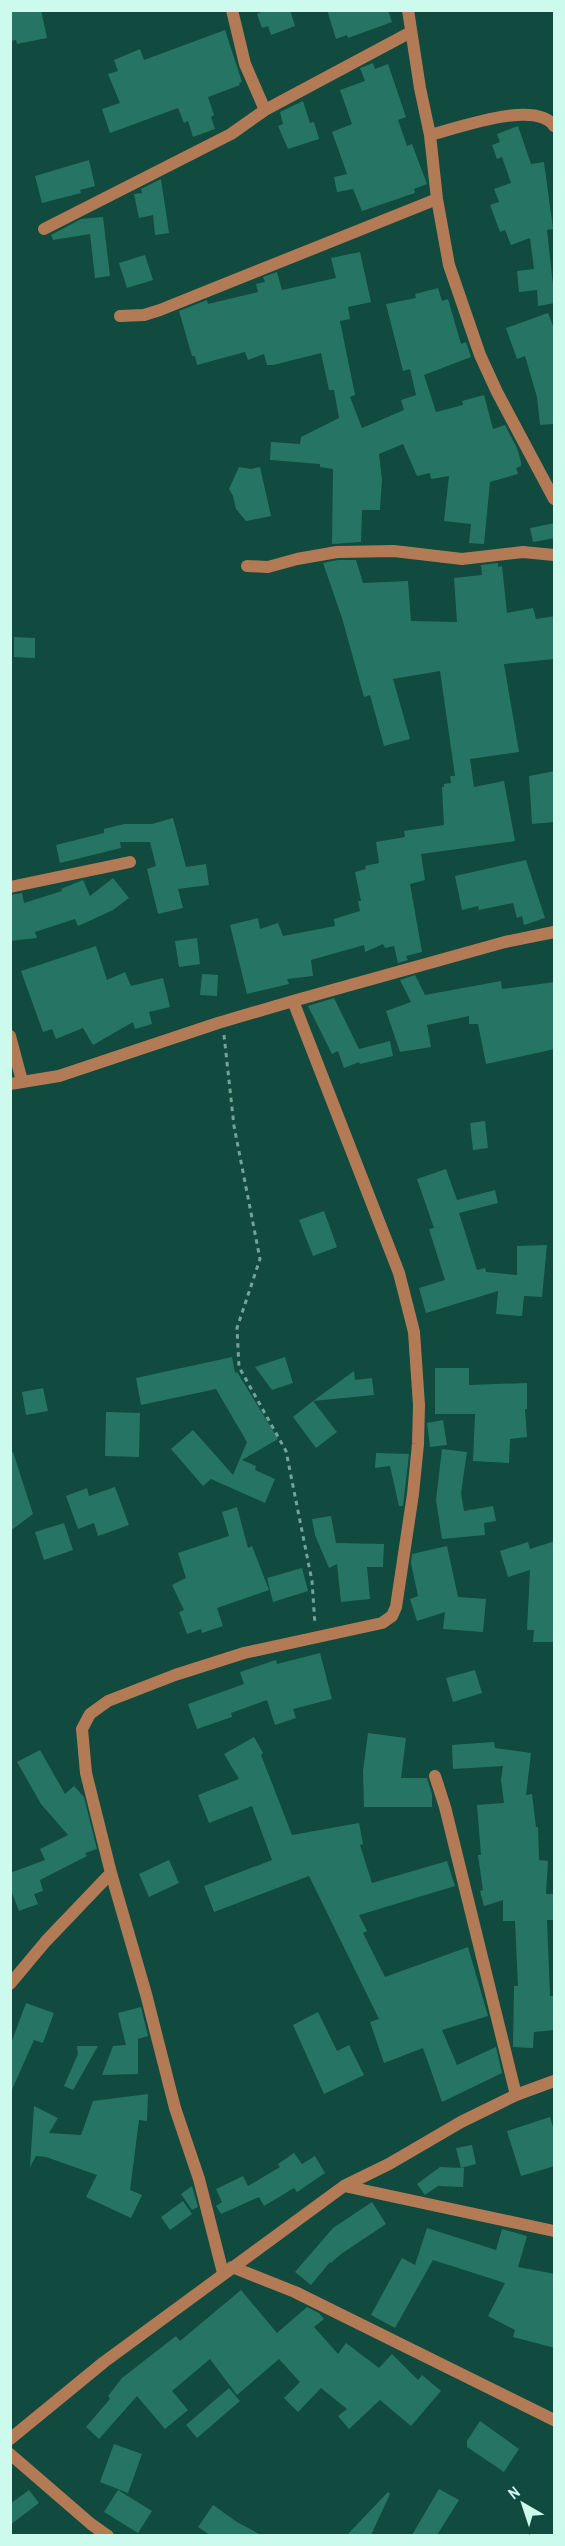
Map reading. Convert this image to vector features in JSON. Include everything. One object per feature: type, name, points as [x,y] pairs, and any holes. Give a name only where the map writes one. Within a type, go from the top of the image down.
[{"type":"street","points":[[232,10],[245,64],[265,110]]},
{"type":"street","points":[[408,10],[430,135],[436,199],[449,265],[480,355],[497,392],[555,499]]},
{"type":"street","points":[[44,228],[231,134],[265,110],[411,32]]},
{"type":"street","points":[[430,135],[513,114],[534,114],[550,119],[555,126]]},
{"type":"street","points":[[120,316],[144,315],[160,310],[436,199]]},
{"type":"street","points":[[247,566],[268,567],[337,552],[394,551],[462,559],[523,552],[555,555]]},
{"type":"street","points":[[10,887],[130,862]]},
{"type":"street","points":[[10,1036],[16,1082],[59,1076],[218,1023],[293,1001],[505,942],[555,932]]},
{"type":"street","points":[[228,2270],[175,2108],[146,1994],[111,1873],[86,1773],[82,1729],[90,1714],[108,1701],[244,1653],[382,1623],[392,1616],[396,1607],[413,1494],[419,1405],[414,1332],[399,1272],[293,1001]]},
{"type":"street","points":[[435,1776],[445,1807],[516,2095]]},
{"type":"street","points":[[10,1984],[46,1941],[111,1873]]},
{"type":"street","points":[[10,2439],[104,2362],[344,2187],[461,2122],[516,2095],[555,2081]]},
{"type":"street","points":[[344,2187],[555,2231]]},
{"type":"street","points":[[228,2270],[294,2292],[555,2420]]},
{"type":"street","points":[[10,2454],[91,2524],[108,2535]]},
{"type":"path","points":[[218,1023],[224,1034],[234,1126],[260,1259],[237,1328],[239,1367],[286,1450],[312,1581],[316,1638]]},
{"type":"building","points":[[10,10],[41,10],[47,38],[17,44],[16,40],[10,41]]},
{"type":"building","points":[[265,10],[290,10],[295,26],[271,35],[268,26],[262,28],[257,14]]},
{"type":"building","points":[[327,10],[388,10],[392,22],[348,38],[347,35],[336,39]]},
{"type":"building","points":[[225,30],[242,82],[239,83],[240,85],[208,97],[214,115],[211,117],[215,129],[193,137],[188,121],[184,123],[178,108],[110,133],[102,109],[120,103],[108,74],[118,71],[114,60],[140,49],[144,60]]},
{"type":"building","points":[[373,63],[375,69],[388,64],[406,117],[398,120],[407,146],[412,144],[427,184],[414,189],[415,193],[362,211],[353,189],[337,192],[334,177],[347,174],[332,132],[352,124],[340,90],[365,81],[360,68]]},
{"type":"building","points":[[303,101],[310,123],[314,122],[319,139],[288,149],[278,126],[283,124],[280,112]]},
{"type":"building","points":[[518,126],[531,164],[544,162],[553,229],[547,230],[555,303],[538,306],[537,290],[519,292],[517,271],[534,269],[530,238],[511,245],[505,230],[500,232],[490,205],[499,202],[494,189],[511,183],[502,157],[497,159],[492,145],[500,142],[497,134]]},
{"type":"building","points":[[89,160],[95,186],[80,190],[81,193],[42,203],[35,176]]},
{"type":"building","points":[[161,179],[169,233],[155,235],[153,215],[139,218],[134,194],[142,193],[141,189]]},
{"type":"building","points":[[103,217],[110,276],[95,278],[90,234],[53,240],[51,235],[81,219]]},
{"type":"building","points":[[360,252],[371,302],[348,307],[350,319],[340,321],[355,395],[350,397],[362,428],[404,410],[401,400],[416,395],[410,369],[403,371],[386,304],[416,298],[415,294],[438,288],[442,301],[448,299],[461,344],[466,342],[471,357],[424,375],[436,412],[463,405],[462,401],[484,395],[493,429],[505,425],[517,448],[521,462],[521,466],[516,468],[518,474],[490,482],[484,544],[469,543],[471,524],[444,521],[449,476],[431,479],[430,473],[417,476],[403,444],[379,454],[382,479],[380,510],[362,510],[361,542],[332,544],[333,469],[320,467],[320,464],[270,460],[271,442],[300,444],[301,437],[339,418],[334,390],[329,390],[321,353],[273,365],[267,365],[264,354],[248,360],[245,352],[197,365],[195,356],[192,356],[179,311],[207,300],[208,304],[258,292],[256,284],[265,282],[263,277],[277,272],[282,290],[336,278],[331,258]]},
{"type":"building","points":[[145,255],[153,280],[127,288],[119,263]]},
{"type":"building","points":[[548,313],[555,331],[555,424],[540,425],[537,397],[525,356],[517,359],[506,328]]},
{"type":"building","points":[[239,467],[251,469],[260,467],[271,516],[246,521],[236,509],[229,489]]},
{"type":"building","points":[[555,523],[555,538],[533,542],[530,528]]},
{"type":"building","points":[[356,560],[363,583],[408,581],[411,621],[457,622],[454,578],[482,575],[481,565],[498,563],[498,567],[502,566],[507,613],[533,608],[536,619],[555,616],[555,659],[504,664],[519,752],[470,759],[474,787],[504,781],[515,841],[421,854],[425,880],[410,884],[422,952],[406,956],[408,960],[398,963],[394,946],[385,948],[383,944],[365,952],[364,945],[311,960],[313,976],[287,979],[289,984],[247,994],[230,925],[258,918],[260,929],[278,923],[283,936],[335,926],[334,919],[360,911],[358,901],[361,901],[355,872],[366,869],[365,866],[379,863],[376,842],[405,837],[404,831],[444,825],[442,787],[444,784],[451,783],[450,776],[455,776],[440,671],[393,679],[410,739],[384,746],[370,695],[364,697],[342,618],[323,563]]},
{"type":"building","points":[[14,637],[35,638],[35,658],[14,657]]},
{"type":"building","points":[[555,771],[555,822],[532,824],[529,776]]},
{"type":"building","points":[[173,818],[186,867],[206,864],[209,885],[178,889],[183,908],[158,914],[147,869],[156,866],[150,842],[120,842],[121,848],[60,863],[56,845],[104,833],[104,829],[124,824],[152,824]]},
{"type":"building","points":[[526,860],[545,918],[524,925],[522,916],[517,918],[513,903],[479,910],[478,906],[462,910],[455,876]]},
{"type":"building","points":[[113,878],[129,898],[113,910],[78,926],[75,919],[35,932],[37,938],[10,941],[10,895],[22,893],[24,903],[62,891],[61,889],[83,880],[90,896]]},
{"type":"building","points":[[197,938],[200,964],[179,967],[175,941]]},
{"type":"building","points":[[96,946],[107,980],[125,972],[131,986],[163,978],[170,1007],[149,1012],[152,1024],[135,1029],[133,1022],[93,1045],[83,1028],[56,1039],[52,1029],[43,1032],[21,971]]},
{"type":"building","points":[[202,974],[218,975],[217,996],[200,995]]},
{"type":"building","points":[[415,975],[425,995],[501,981],[502,989],[555,982],[555,1049],[486,1064],[478,1024],[469,1024],[469,1016],[427,1025],[431,1047],[400,1052],[386,1011],[411,1002],[400,980]]},
{"type":"building","points":[[334,998],[359,1049],[390,1041],[393,1056],[360,1064],[359,1062],[344,1068],[338,1051],[332,1054],[308,1006]]},
{"type":"building","points":[[485,1121],[488,1148],[473,1150],[470,1123]]},
{"type":"building","points":[[446,1169],[457,1200],[495,1190],[498,1203],[459,1213],[477,1270],[485,1268],[486,1272],[517,1275],[517,1246],[547,1245],[542,1297],[524,1296],[522,1316],[496,1314],[498,1291],[426,1313],[419,1288],[445,1280],[429,1229],[434,1228],[417,1179]]},
{"type":"building","points":[[324,1211],[337,1247],[313,1256],[299,1220]]},
{"type":"building","points":[[232,1357],[235,1373],[237,1372],[278,1439],[242,1460],[256,1466],[255,1470],[275,1479],[265,1503],[211,1479],[203,1486],[171,1449],[193,1430],[233,1475],[247,1442],[216,1389],[141,1405],[136,1378]]},
{"type":"building","points":[[285,1357],[293,1383],[272,1390],[255,1367]]},
{"type":"building","points":[[435,1368],[469,1368],[469,1385],[527,1383],[527,1409],[525,1409],[527,1437],[510,1439],[509,1463],[473,1461],[475,1414],[435,1414]]},
{"type":"building","points":[[354,1371],[355,1380],[372,1378],[374,1395],[313,1401]]},
{"type":"building","points":[[43,1388],[48,1411],[26,1415],[22,1392]]},
{"type":"building","points":[[313,1401],[337,1432],[316,1448],[293,1417]]},
{"type":"building","points":[[106,1412],[140,1413],[139,1457],[105,1456]]},
{"type":"building","points":[[443,1420],[447,1445],[430,1447],[427,1423]]},
{"type":"building","points":[[442,1449],[467,1452],[461,1493],[464,1511],[493,1506],[496,1521],[484,1523],[485,1535],[442,1539],[436,1500]]},
{"type":"building","points":[[13,1452],[33,1514],[10,1531],[10,1453]]},
{"type":"building","points":[[376,1453],[409,1454],[403,1506],[399,1506],[390,1466],[375,1468]]},
{"type":"building","points":[[115,1487],[129,1525],[98,1536],[94,1523],[78,1529],[66,1496],[87,1488],[89,1496]]},
{"type":"building","points":[[237,1507],[248,1548],[252,1546],[269,1590],[217,1608],[223,1626],[202,1633],[201,1629],[187,1634],[179,1612],[184,1610],[172,1585],[186,1578],[178,1553],[229,1536],[222,1512]]},
{"type":"building","points":[[331,1516],[336,1543],[384,1544],[383,1567],[367,1567],[370,1599],[341,1602],[337,1564],[329,1568],[315,1535],[312,1519]]},
{"type":"building","points":[[64,1523],[73,1550],[44,1560],[35,1532]]},
{"type":"building","points":[[555,1541],[555,1642],[533,1642],[534,1630],[527,1630],[530,1570],[508,1577],[500,1551],[528,1542],[530,1549]]},
{"type":"building","points":[[447,1546],[458,1597],[486,1599],[483,1632],[443,1629],[445,1612],[417,1621],[410,1599],[418,1596],[411,1563],[412,1554]]},
{"type":"building","points":[[302,1568],[308,1591],[273,1602],[267,1578]]},
{"type":"building","points":[[320,1653],[332,1699],[293,1709],[296,1718],[275,1725],[267,1700],[231,1713],[232,1717],[197,1729],[188,1704],[244,1684],[240,1672],[276,1660],[277,1664]]},
{"type":"building","points":[[475,1670],[482,1693],[453,1702],[446,1678]]},
{"type":"building","points":[[368,1733],[406,1738],[401,1778],[427,1778],[432,1794],[432,1807],[364,1807],[363,1771]]},
{"type":"building","points":[[254,1737],[263,1753],[261,1755],[292,1835],[359,1823],[363,1844],[360,1845],[372,1883],[447,1861],[455,1886],[359,1915],[367,1931],[363,1933],[385,1977],[468,1947],[488,2016],[442,2030],[457,2065],[496,2047],[502,2073],[442,2102],[423,2048],[384,2063],[370,2022],[379,2019],[309,1876],[214,1912],[204,1886],[272,1860],[252,1806],[209,1823],[198,1795],[239,1779],[224,1754]]},
{"type":"building","points":[[494,1742],[495,1748],[531,1753],[526,1795],[532,1794],[536,1827],[538,1827],[539,1860],[548,1861],[546,1894],[555,1894],[555,1920],[547,1920],[550,1996],[555,1996],[555,2030],[534,2032],[533,2048],[513,2047],[514,1986],[518,1986],[515,1921],[503,1921],[503,1900],[484,1906],[480,1891],[483,1890],[478,1855],[481,1855],[477,1805],[504,1803],[501,1780],[503,1766],[453,1769],[452,1745]]},
{"type":"building","points":[[40,1750],[65,1794],[74,1786],[84,1797],[97,1849],[85,1853],[87,1856],[40,1880],[43,1891],[34,1894],[38,1904],[19,1911],[10,1888],[10,1873],[45,1860],[40,1849],[68,1835],[41,1804],[17,1762]]},
{"type":"building","points":[[169,1860],[179,1883],[149,1897],[139,1874]]},
{"type":"building","points":[[26,2003],[54,2013],[43,2043],[34,2040],[10,2094],[10,2046]]},
{"type":"building","points":[[141,2007],[148,2036],[138,2039],[138,2074],[102,2075],[113,2046],[126,2045],[118,2013]]},
{"type":"building","points":[[318,2012],[337,2051],[349,2045],[364,2075],[324,2094],[293,2025]]},
{"type":"building","points":[[77,2046],[98,2046],[73,2090],[64,2086],[78,2054]]},
{"type":"building","points":[[148,2094],[147,2121],[139,2120],[130,2190],[142,2195],[131,2218],[86,2197],[97,2175],[46,2157],[36,2156],[30,2167],[34,2106],[58,2118],[49,2133],[81,2135],[93,2101]]},
{"type":"building","points":[[550,2117],[555,2133],[555,2166],[521,2176],[507,2131]]},
{"type":"building","points":[[472,2145],[476,2164],[461,2168],[456,2148]]},
{"type":"building","points":[[294,2153],[302,2164],[315,2156],[325,2173],[297,2192],[294,2188],[264,2206],[259,2197],[221,2214],[216,2206],[222,2202],[216,2189],[243,2176],[248,2186],[280,2167],[278,2164]]},
{"type":"building","points":[[440,2167],[464,2168],[463,2187],[438,2186],[425,2195],[417,2184]]},
{"type":"building","points":[[192,2186],[198,2207],[192,2210],[181,2194]]},
{"type":"building","points":[[183,2201],[192,2214],[170,2230],[161,2217]]},
{"type":"building","points":[[372,2202],[386,2224],[330,2262],[311,2285],[295,2272],[333,2228]]},
{"type":"building","points":[[427,2228],[496,2250],[502,2229],[527,2236],[518,2267],[555,2274],[555,2348],[513,2337],[515,2330],[488,2316],[505,2283],[433,2260],[395,2328],[371,2315],[402,2258],[415,2265]]},
{"type":"building","points":[[241,2290],[277,2333],[307,2307],[319,2313],[324,2319],[314,2327],[338,2354],[346,2343],[379,2368],[392,2354],[418,2380],[422,2375],[441,2391],[411,2426],[380,2400],[349,2429],[338,2416],[347,2409],[321,2388],[298,2412],[284,2398],[300,2382],[279,2359],[237,2395],[210,2359],[172,2391],[188,2410],[165,2429],[137,2396],[99,2439],[86,2427],[110,2399],[108,2396],[122,2378],[176,2336],[180,2341]]},
{"type":"building","points":[[229,2388],[240,2401],[197,2438],[186,2425]]},
{"type":"building","points":[[480,2421],[519,2449],[504,2472],[467,2447],[467,2441]]},
{"type":"building","points":[[114,2444],[142,2454],[128,2493],[100,2482]]},
{"type":"building","points":[[439,2489],[459,2500],[437,2535],[412,2535]]},
{"type":"building","points":[[29,2490],[39,2503],[10,2525],[10,2504]]},
{"type":"building","points":[[118,2490],[152,2511],[138,2533],[104,2512]]},
{"type":"building","points":[[388,2492],[390,2494],[371,2535],[347,2535]]},
{"type":"building","points":[[213,2505],[261,2535],[210,2535],[198,2527]]}]
